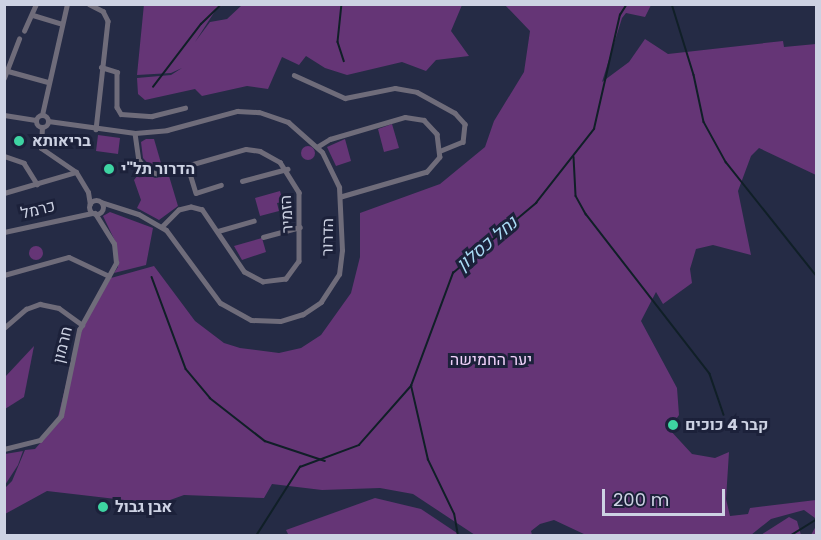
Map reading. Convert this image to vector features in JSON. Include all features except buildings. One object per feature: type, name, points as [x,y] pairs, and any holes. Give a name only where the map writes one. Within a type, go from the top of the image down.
[{"type":"street","points":[[24,31],[36,4]]},
{"type":"street","points":[[36,120],[42,115],[67,4]]},
{"type":"street","points":[[89,4],[108,17],[96,129]]},
{"type":"street","points":[[33,15],[62,24]]},
{"type":"street","points":[[4,78],[19,39]]},
{"type":"street","points":[[101,67],[117,72],[117,107],[121,114],[152,116],[185,108]]},
{"type":"street","points":[[8,71],[48,82]]},
{"type":"street","points":[[294,75],[345,98],[402,88],[417,92],[455,113],[465,124],[463,142],[441,151]]},
{"type":"street","name":"הדרור","points":[[48,121],[135,134],[167,130],[226,112],[249,111],[288,122],[317,147],[335,176],[341,197],[342,250],[334,284],[312,308],[280,321],[251,320],[225,308],[186,253],[162,227],[138,214],[111,208],[100,201]]},
{"type":"street","points":[[4,115],[36,120],[42,127]]},
{"type":"street","points":[[42,115],[48,121],[42,127],[41,148],[76,172],[88,192],[100,201],[102,211]]},
{"type":"street","points":[[317,147],[330,139],[411,116],[434,129],[441,151],[437,164],[427,172],[341,197]]},
{"type":"street","points":[[135,134],[139,160],[147,170],[164,174],[246,149],[267,154],[288,170]]},
{"type":"street","points":[[4,156],[24,163],[37,184]]},
{"type":"street","points":[[188,167],[196,193],[221,185]]},
{"type":"street","points":[[242,181],[288,170]]},
{"type":"street","name":"הזמיר","points":[[162,227],[174,214],[190,207],[207,214],[244,272],[256,280],[272,282],[285,279],[297,267],[300,227],[299,192],[288,170]]},
{"type":"street","points":[[4,193],[76,172]]},
{"type":"street","points":[[88,192],[89,205],[94,213]]},
{"type":"street","name":"כרמל","points":[[79,213],[89,205],[100,201]]},
{"type":"street","name":"הדרור","points":[[102,211],[111,208]]},
{"type":"street","name":"כרמל","points":[[4,232],[79,213],[102,211]]},
{"type":"street","name":"חרמון","points":[[4,449],[39,440],[58,421],[82,325],[109,276],[116,255],[103,222],[102,211]]},
{"type":"street","name":"חרמון","points":[[94,213],[103,222]]},
{"type":"street","points":[[218,231],[254,220]]},
{"type":"street","points":[[263,237],[300,227]]},
{"type":"street","points":[[4,274],[69,257],[109,276]]},
{"type":"street","points":[[4,328],[21,311],[46,304],[82,325]]},
{"type":"green space","points":[[144,4],[224,5],[217,8],[195,42],[210,22],[227,19],[242,5],[462,5],[451,31],[469,56],[436,60],[426,71],[402,62],[347,75],[325,68],[306,56],[299,65],[282,57],[268,89],[247,86],[202,96],[195,89],[145,100],[138,94],[137,78],[171,75],[182,68],[171,73],[137,75]]},
{"type":"green space","name":"יער החמישה","points":[[505,5],[651,5],[645,17],[626,13],[622,18],[602,82],[629,62],[645,39],[668,54],[783,41],[784,47],[816,44],[816,175],[759,148],[751,156],[738,191],[751,255],[713,245],[696,249],[690,269],[692,283],[663,304],[656,292],[641,321],[677,388],[679,415],[669,429],[692,454],[715,458],[729,452],[726,499],[730,516],[748,514],[750,508],[816,500],[816,526],[815,518],[804,510],[771,519],[751,535],[586,535],[554,520],[540,524],[531,531],[532,535],[475,535],[413,494],[380,488],[322,490],[272,484],[264,498],[184,495],[159,504],[47,491],[5,514],[5,488],[12,481],[25,450],[35,449],[56,425],[81,324],[111,278],[154,266],[195,321],[224,343],[240,348],[279,353],[301,348],[321,335],[351,293],[360,257],[360,213],[440,184],[485,147],[494,121],[524,72],[530,31]]},
{"type":"green space","points":[[392,124],[399,148],[384,152],[378,129]]},
{"type":"green space","points":[[98,135],[120,138],[118,154],[96,151]]},
{"type":"green space","points":[[154,139],[163,170],[151,167],[143,158],[141,142]]},
{"type":"green space","points":[[345,139],[351,161],[336,166],[327,147]]},
{"type":"green space","points":[[305,146],[311,146],[315,153],[311,160],[305,160],[301,156],[301,150]]},
{"type":"green space","points":[[141,171],[155,178],[169,176],[178,206],[159,220],[137,208],[141,200],[134,180]]},
{"type":"green space","points":[[280,191],[283,202],[277,203],[279,211],[260,216],[255,198]]},
{"type":"green space","points":[[110,212],[153,228],[146,265],[114,273],[118,267],[116,243],[103,216]]},
{"type":"green space","points":[[262,238],[266,252],[242,260],[234,246]]},
{"type":"green space","points":[[36,246],[41,248],[43,253],[41,258],[36,260],[31,258],[29,253],[31,248]]},
{"type":"green space","points":[[34,346],[24,397],[5,409],[5,377]]},
{"type":"green space","points":[[23,451],[18,465],[5,485],[5,454]]},
{"type":"green space","points":[[375,498],[421,509],[460,535],[289,536],[286,530]]},
{"type":"green space","points":[[789,517],[797,521],[801,535],[761,535]]},
{"type":"waterway","points":[[153,87],[201,24],[222,4]]},
{"type":"waterway","points":[[342,4],[338,42],[344,61]]},
{"type":"waterway","name":"נחל כסלון","points":[[458,536],[454,514],[428,460],[411,386],[453,273],[536,203],[594,129],[620,15],[627,4]]},
{"type":"waterway","points":[[672,4],[694,75],[704,122],[726,162],[816,275]]},
{"type":"waterway","points":[[574,157],[576,196],[586,214],[710,374],[724,415]]},
{"type":"waterway","points":[[152,277],[186,369],[210,398],[265,441],[325,461]]},
{"type":"waterway","points":[[256,536],[300,467],[359,445],[411,386]]},
{"type":"waterway","points":[[790,536],[816,520]]},
{"type":"place","name":"בריאותא","points":[[19,141]]},
{"type":"place","name":"הדרור תל\"י","points":[[109,169]]},
{"type":"place","name":"קבר 4 כוכים","points":[[673,425]]},
{"type":"place","name":"אבן גבול","points":[[103,507]]}]
